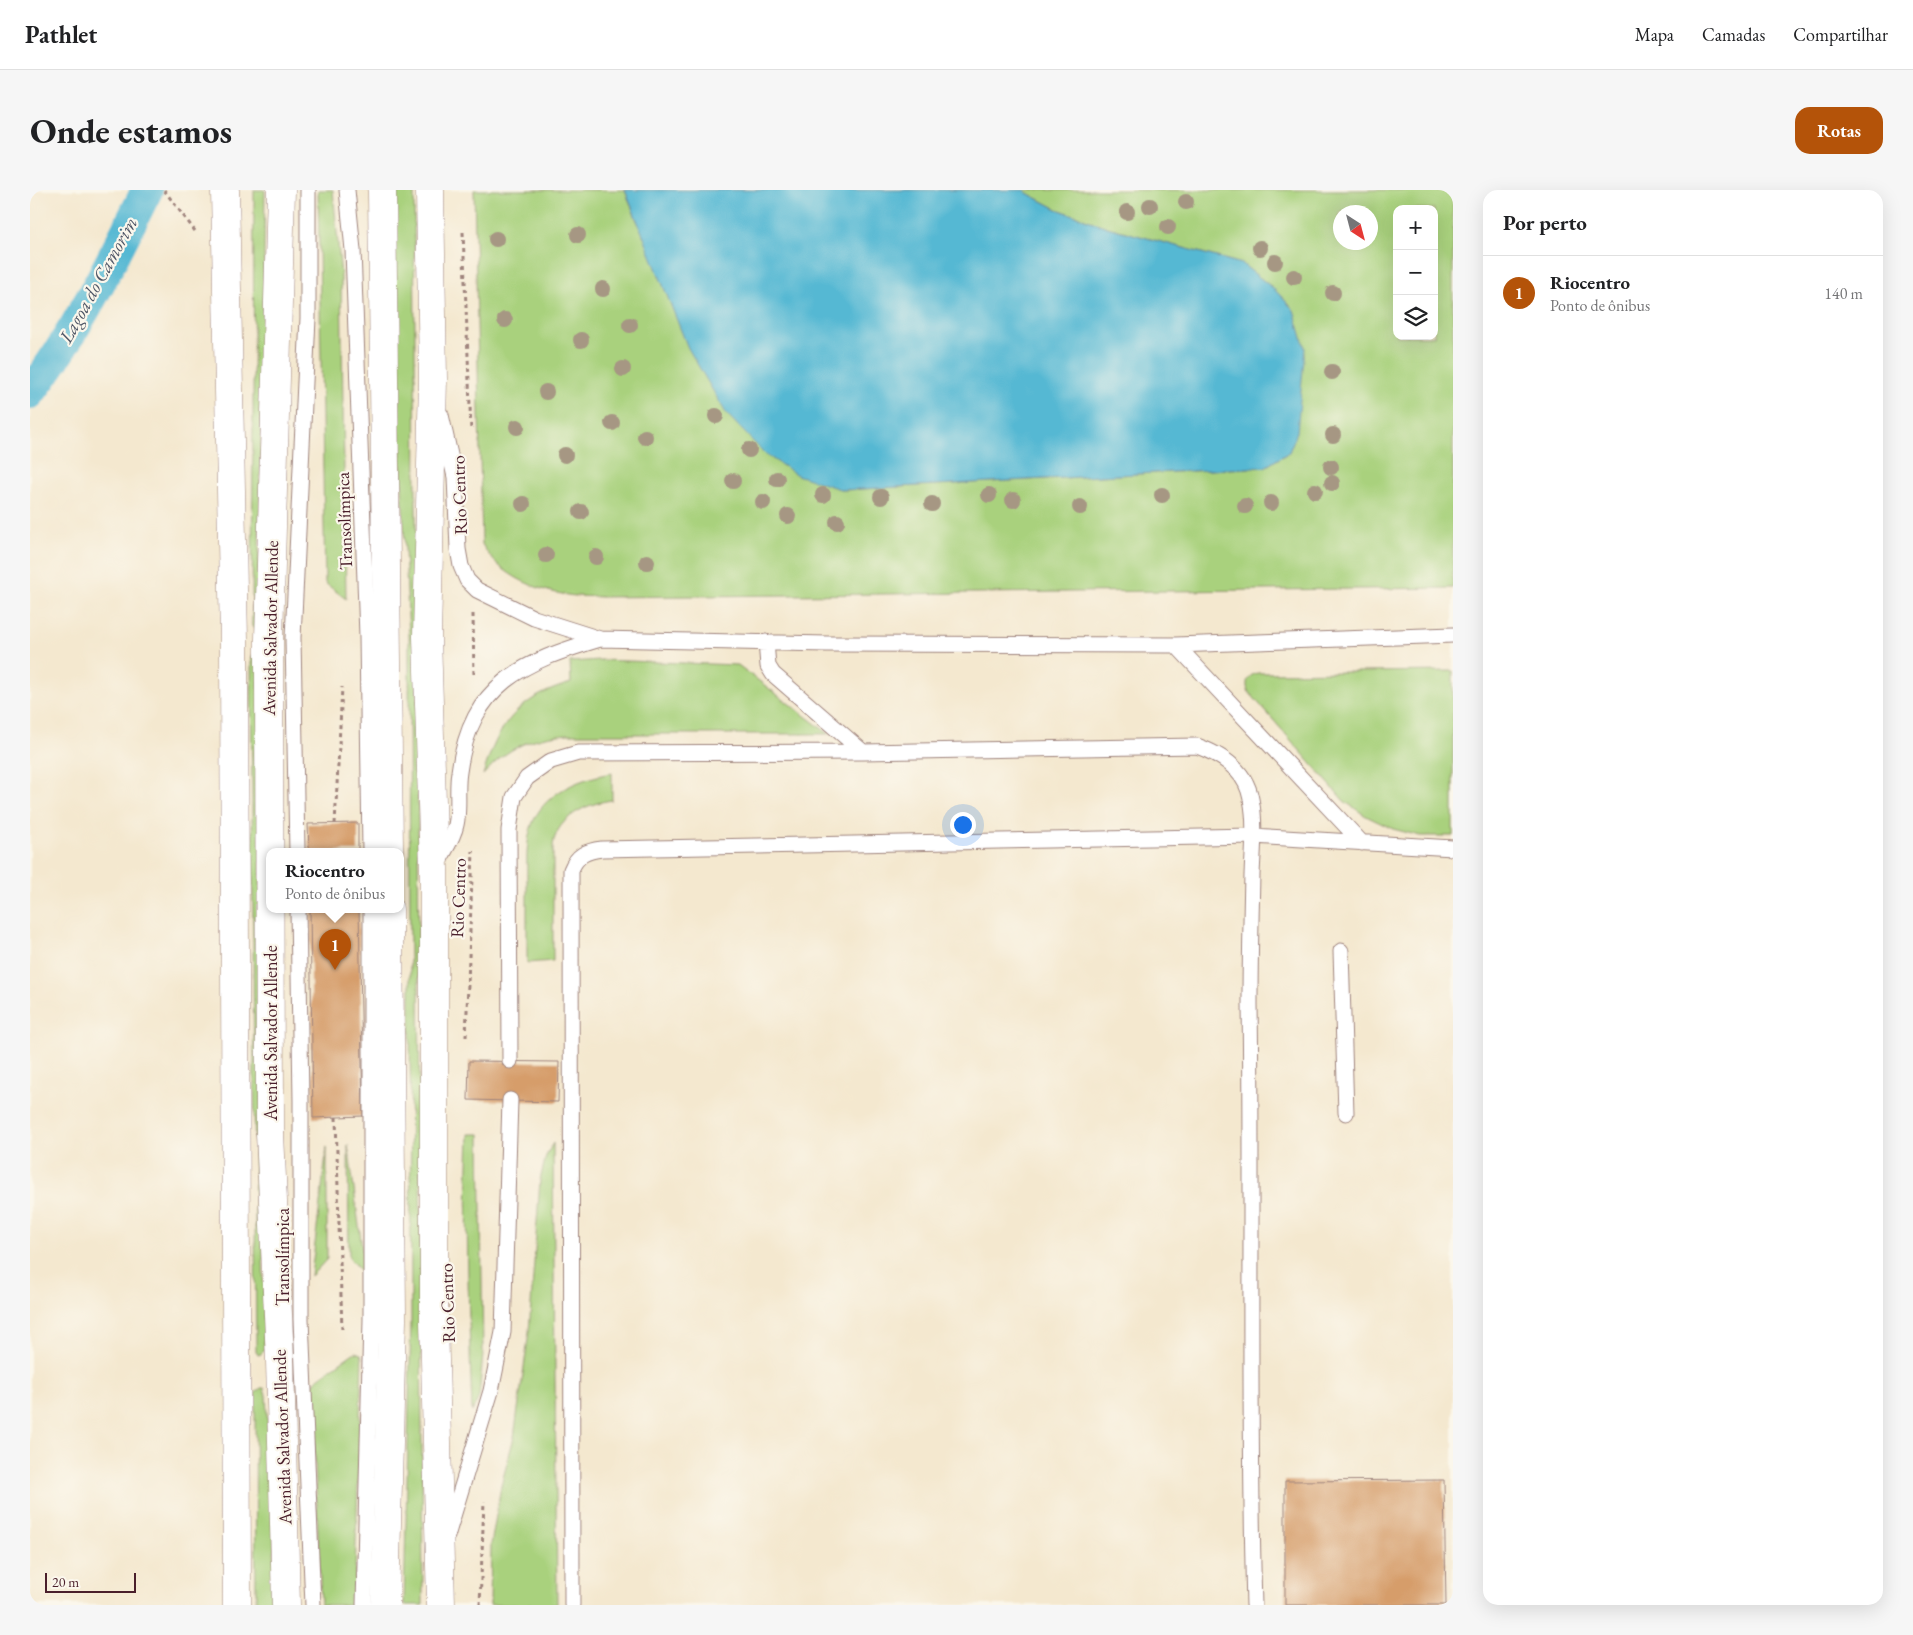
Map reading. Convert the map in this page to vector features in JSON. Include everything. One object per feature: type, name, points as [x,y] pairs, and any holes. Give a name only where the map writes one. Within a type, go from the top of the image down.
[{"type":"main road","name":"Avenida Salvador Allende","points":[[225,190],[234,640],[238,1381],[237,1605]]},
{"type":"main road","name":"Avenida Salvador Allende","points":[[269,848],[269,639],[281,190]]},
{"type":"main road","points":[[382,190],[389,848]]},
{"type":"main road","points":[[430,190],[433,379],[427,637],[434,869],[434,1319],[441,1605]]},
{"type":"main road","name":"Avenida Salvador Allende","points":[[270,913],[270,1133],[280,1360],[286,1605]]},
{"type":"main road","points":[[386,1605],[392,1320],[389,913]]},
{"type":"lane","points":[[297,848],[293,638],[308,318],[308,190]]},
{"type":"lane","name":"Transolímpica","points":[[346,190],[353,250],[367,636],[370,848]]},
{"type":"lane","points":[[433,379],[455,477],[458,549],[461,566],[467,580],[477,590],[534,618],[600,639],[827,644],[1176,645],[1453,634]]},
{"type":"lane","points":[[434,869],[456,827],[458,774],[470,726],[478,710],[495,690],[521,669],[555,652],[600,639]]},
{"type":"lane","points":[[766,642],[768,666],[773,674],[863,752]]},
{"type":"lane","points":[[1176,645],[1362,842]]},
{"type":"lane","points":[[510,1062],[509,830],[514,797],[527,778],[551,760],[578,753],[863,752],[1197,746],[1213,752],[1228,762],[1244,779],[1251,798],[1253,836],[1250,953],[1251,1473],[1254,1605]]},
{"type":"lane","points":[[572,1605],[573,1258],[570,1015],[572,870],[576,860],[590,850],[602,849],[1253,836],[1453,848]]},
{"type":"lane","name":"Transolímpica","points":[[298,913],[302,1101],[301,1319],[313,1605]]},
{"type":"lane","points":[[364,1605],[371,1320],[370,913]]},
{"type":"lane","points":[[1341,951],[1346,1113]]},
{"type":"lane","points":[[440,1559],[484,1416],[499,1355],[503,1322],[510,1100]]},
{"type":"path","points":[[164,190],[196,232]]},
{"type":"path","name":"Rio Centro","points":[[462,230],[471,440]]},
{"type":"path","points":[[477,590],[474,603],[474,693],[478,710]]},
{"type":"path","points":[[335,824],[342,686]]},
{"type":"path","name":"Rio Centro","points":[[466,1041],[473,846]]},
{"type":"path","points":[[336,1117],[342,1332]]},
{"type":"path","points":[[480,1605],[484,1495]]},
{"type":"green space","points":[[254,190],[265,190],[258,628],[255,630],[252,626]]},
{"type":"green space","points":[[318,190],[333,190],[341,276],[346,599],[325,583]]},
{"type":"green space","points":[[393,190],[414,190],[423,1605],[404,1605],[411,1319],[409,636],[392,269]]},
{"type":"green space","points":[[474,190],[625,190],[637,221],[843,490],[1265,467],[1289,452],[1294,310],[1273,288],[1242,264],[1107,227],[1057,209],[1024,190],[1453,190],[1453,588],[601,597],[567,595],[539,588],[516,578],[496,563],[482,544]]},
{"type":"green space","points":[[256,654],[259,659],[264,1350],[258,1355],[256,1351],[251,657]]},
{"type":"green space","points":[[600,660],[738,665],[829,734],[555,735],[521,745],[502,757],[483,775],[503,727],[524,705],[553,689],[571,683],[570,662]]},
{"type":"green space","points":[[1453,671],[1453,836],[1420,836],[1393,829],[1366,816],[1344,801],[1248,691],[1247,684],[1250,677],[1258,673]]},
{"type":"green space","points":[[612,773],[612,800],[578,811],[564,822],[555,837],[553,843],[553,961],[527,963],[527,854],[530,829],[533,822],[539,811],[556,794],[589,778]]},
{"type":"green space","points":[[469,1134],[480,1134],[483,1354],[479,1397],[472,1412],[467,1239]]},
{"type":"green space","points":[[553,1143],[557,1605],[490,1605],[491,1545],[501,1486],[514,1437],[529,1332],[540,1180],[546,1156]]},
{"type":"green space","points":[[348,1145],[366,1277],[349,1258]]},
{"type":"green space","points":[[327,1147],[327,1259],[311,1276]]},
{"type":"green space","points":[[355,1352],[361,1354],[362,1357],[354,1605],[321,1605],[312,1386],[318,1378]]},
{"type":"green space","points":[[264,1388],[266,1395],[277,1605],[256,1605],[255,1396],[256,1392]]},
{"type":"water","points":[[625,190],[1024,190],[1057,209],[1107,227],[1242,264],[1273,288],[1294,310],[1305,348],[1297,432],[1289,452],[1265,467],[843,490],[797,475],[765,454],[726,413],[688,348]]},
{"type":"building","points":[[358,823],[358,848],[309,848],[308,824]]},
{"type":"building","points":[[310,913],[359,913],[363,1116],[313,1118]]},
{"type":"building","points":[[469,1061],[559,1062],[558,1102],[468,1100]]},
{"type":"building","points":[[1444,1480],[1446,1605],[1285,1605],[1285,1481]]},
{"type":"waterway","name":"Lagoa do Camorim","points":[[30,393],[79,320],[147,190]]},
{"type":"place","name":"Riocentro","points":[[335,970]]}]
